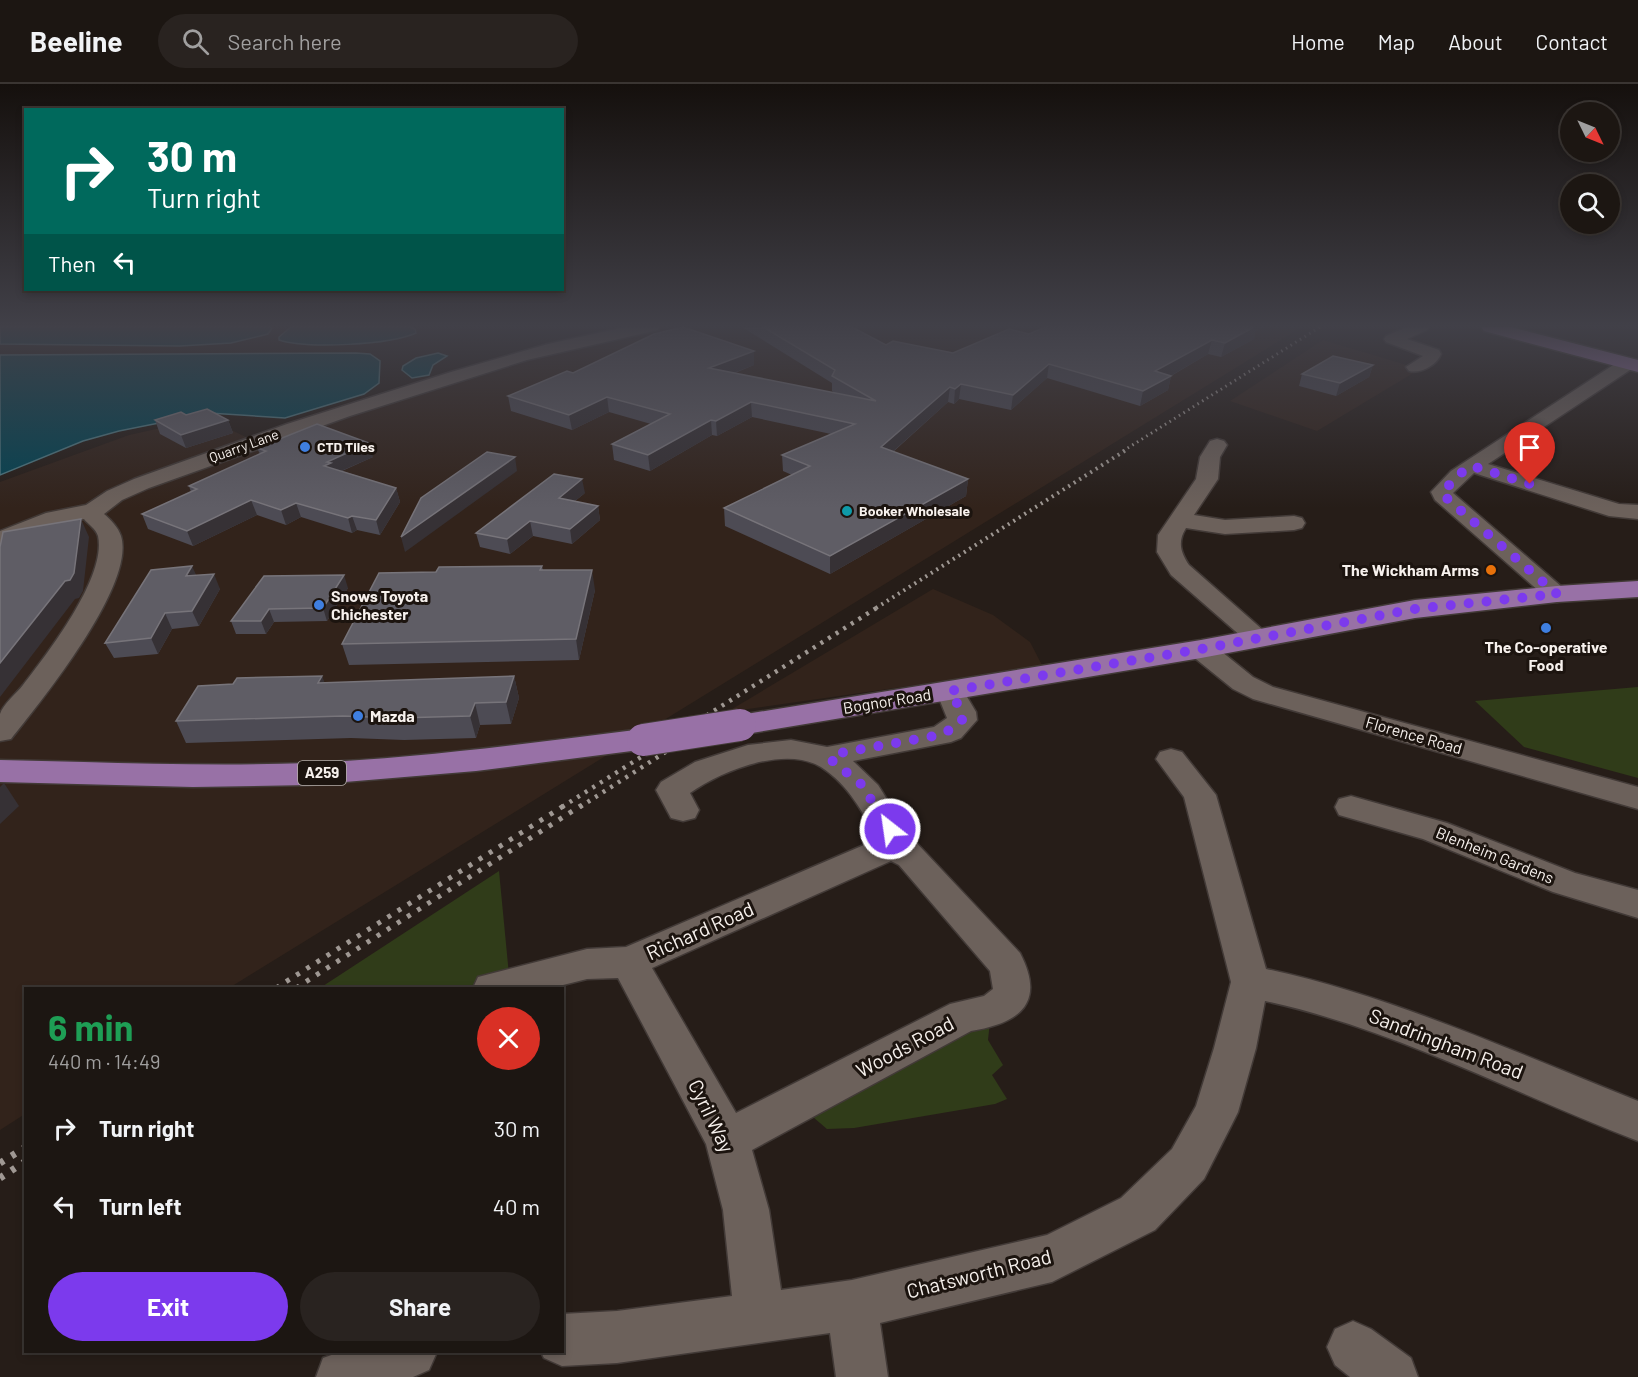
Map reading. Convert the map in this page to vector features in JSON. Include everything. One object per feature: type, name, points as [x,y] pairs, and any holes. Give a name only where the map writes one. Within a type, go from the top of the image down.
[{"type":"main road","name":"Bognor Road","points":[[0,771],[244,776],[310,774],[478,761],[643,740],[950,691],[1201,649],[1415,609],[1557,594],[1638,589]]},
{"type":"street","name":"Quarry Lane","points":[[93,510],[100,503],[127,490],[224,453],[419,387]]},
{"type":"street","points":[[1557,594],[1443,495],[1443,492],[1458,475],[1597,387]]},
{"type":"street","points":[[1217,445],[1210,457],[1207,479],[1170,535],[1169,552],[1180,570],[1259,638]]},
{"type":"street","points":[[1472,466],[1617,511],[1638,512]]},
{"type":"street","points":[[0,539],[54,518],[93,510],[93,516],[105,527],[110,538],[110,556],[106,574],[69,645],[0,732]]},
{"type":"street","points":[[1179,520],[1225,527],[1294,523]]},
{"type":"street","name":"Florence Road","points":[[1201,649],[1243,683],[1263,693],[1638,798]]},
{"type":"street","points":[[683,810],[672,790],[698,771],[714,765],[790,749],[810,751],[830,759],[840,753],[940,735],[950,731],[962,720],[962,712],[950,691]]},
{"type":"street","name":"Woods Road","points":[[727,1140],[964,1016],[1003,1006],[1010,998],[1014,987],[1007,964],[911,856],[901,849],[861,784],[830,759]]},
{"type":"street","name":"Chatsworth Road","points":[[564,1340],[617,1337],[852,1305],[1052,1258],[1138,1214],[1188,1164],[1216,1112],[1235,1048],[1250,982],[1200,795],[1171,759]]},
{"type":"street","name":"Blenheim Gardens","points":[[1351,807],[1435,831],[1565,884],[1638,904]]},
{"type":"street","name":"Richard Road","points":[[496,987],[587,964],[629,962],[871,855],[887,849],[901,849]]},
{"type":"street","name":"Cyril Way","points":[[629,962],[727,1140],[746,1210],[760,1318]]},
{"type":"street","name":"Sandringham Road","points":[[1250,982],[1308,994],[1404,1027],[1638,1120]]},
{"type":"street","points":[[852,1305],[862,1377]]},
{"type":"street","points":[[1353,1347],[1392,1377]]},
{"type":"street","points":[[342,1377],[408,1353]]},
{"type":"shaded area","points":[[440,387],[1204,387],[231,987],[24,987],[24,1115],[0,1130],[0,482],[129,435],[206,418],[263,445]]},
{"type":"shaded area","points":[[1251,387],[1390,387],[1317,431],[1230,401]]},
{"type":"shaded area","points":[[933,589],[993,615],[1030,642],[1043,667],[727,712]]},
{"type":"green space","points":[[1638,687],[1638,778],[1524,747],[1475,701]]},
{"type":"green space","points":[[499,871],[509,975],[504,981],[479,987],[322,987]]},
{"type":"green space","points":[[990,1021],[988,1040],[1003,1065],[992,1075],[1007,1099],[995,1104],[854,1128],[827,1129],[806,1111]]},
{"type":"water","points":[[0,387],[373,387],[364,394],[285,418],[209,413],[119,431],[83,441],[0,475]]},
{"type":"building","points":[[528,387],[807,387],[876,401],[852,387],[950,387],[881,447],[968,479],[830,556],[724,508],[810,466],[782,455],[855,424],[751,402],[716,421],[711,420],[648,455],[612,444],[670,414],[607,397],[569,415],[508,396]]},
{"type":"building","points":[[977,387],[1022,387],[1013,395]]},
{"type":"building","points":[[1130,387],[1150,387],[1143,391]]},
{"type":"building","points":[[207,409],[228,420],[181,435],[155,420],[181,412],[186,415]]},
{"type":"building","points":[[317,424],[369,443],[327,462],[331,463],[324,466],[396,488],[376,520],[352,516],[348,518],[296,503],[281,510],[251,500],[187,531],[142,514],[197,489],[189,486],[266,451],[257,448]]},
{"type":"building","points":[[487,452],[515,457],[401,537],[421,498]]},
{"type":"building","points":[[554,474],[582,479],[559,498],[598,506],[570,529],[530,521],[507,539],[476,533]]},
{"type":"building","points":[[81,519],[74,573],[70,580],[65,581],[0,663],[0,547],[3,532]]},
{"type":"building","points":[[192,566],[186,576],[214,574],[192,611],[165,613],[151,638],[105,643],[151,570]]},
{"type":"building","points":[[542,566],[540,570],[592,570],[576,639],[342,644],[379,573],[436,572],[439,567]]},
{"type":"building","points":[[344,575],[323,608],[269,609],[261,621],[231,621],[264,576]]},
{"type":"building","points":[[322,676],[318,683],[514,676],[506,702],[475,703],[470,716],[397,718],[343,716],[176,721],[198,686],[233,684],[237,678]]},
{"type":"railway","points":[[1123,451],[1224,387]]},
{"type":"railway","points":[[876,608],[1126,450]]},
{"type":"railway","points":[[562,807],[878,607]]},
{"type":"railway","points":[[580,807],[681,742]]},
{"type":"railway","points":[[278,987],[565,805]]},
{"type":"railway","points":[[298,987],[582,805]]},
{"type":"railway","points":[[0,1163],[24,1148]]},
{"type":"railway","points":[[0,1178],[24,1162]]},
{"type":"place","name":"CTD Tiles","points":[[305,447]]},
{"type":"place","name":"Booker Wholesale","points":[[847,511]]},
{"type":"place","name":"The Wickham Arms","points":[[1491,570]]},
{"type":"place","name":"Snows Toyota Chichester","points":[[319,605]]},
{"type":"place","name":"The Co-operative Food","points":[[1546,628]]},
{"type":"place","name":"Mazda","points":[[358,716]]},
{"type":"route","points":[[890,829],[861,784],[830,759],[840,753],[940,735],[950,731],[962,720],[962,712],[950,691],[1201,649],[1415,609],[1557,594],[1443,495],[1458,475],[1472,466],[1530,484]]}]
